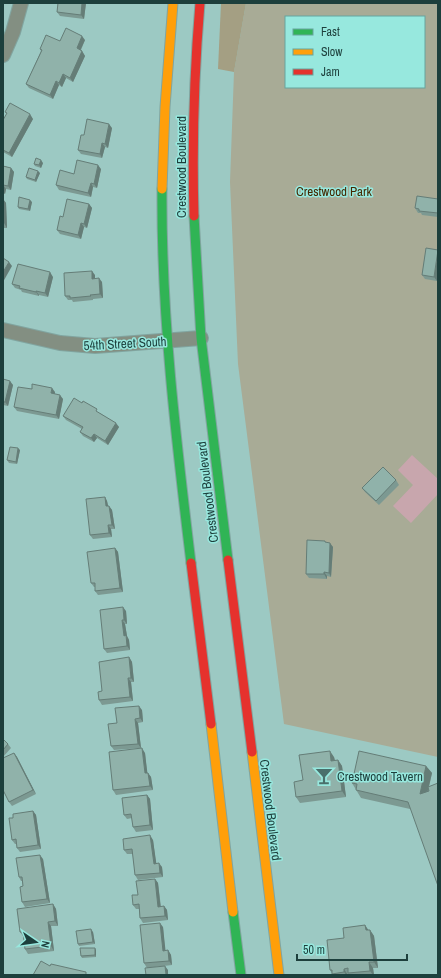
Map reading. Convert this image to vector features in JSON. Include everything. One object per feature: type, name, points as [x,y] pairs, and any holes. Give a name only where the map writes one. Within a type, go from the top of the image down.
[{"type":"main road","name":"Crestwood Boulevard","points":[[173,3],[165,99],[163,160],[164,281],[168,340],[189,543],[241,975]]},
{"type":"main road","name":"Crestwood Boulevard","points":[[200,3],[194,83],[193,171],[196,256],[202,338],[278,975]]},
{"type":"street","points":[[3,55],[13,32],[21,3]]},
{"type":"street","name":"54th Street South","points":[[3,330],[60,343],[77,345],[112,345],[202,338]]},
{"type":"green space","name":"Crestwood Park","points":[[246,3],[438,3],[438,757],[284,724],[238,364],[230,182],[234,72]]},
{"type":"shaded area","points":[[221,3],[246,3],[234,72],[218,69]]},
{"type":"shaded area","points":[[412,455],[438,479],[438,494],[411,523],[393,506],[413,485],[398,470]]},
{"type":"building","points":[[58,3],[82,3],[81,15],[57,12]]},
{"type":"building","points":[[66,28],[82,36],[77,48],[82,51],[70,78],[63,74],[59,83],[56,81],[50,95],[26,84],[42,50],[40,49],[46,35],[60,41]]},
{"type":"building","points":[[10,103],[30,114],[9,153],[3,150],[3,120]]},
{"type":"building","points":[[87,119],[109,124],[105,144],[102,143],[100,154],[78,150],[81,135],[84,135]]},
{"type":"building","points":[[36,158],[41,160],[39,165],[34,164]]},
{"type":"building","points":[[77,160],[98,165],[94,184],[91,183],[88,193],[56,185],[60,170],[74,174]]},
{"type":"building","points":[[3,166],[11,168],[8,186],[3,185]]},
{"type":"building","points":[[29,168],[38,171],[35,180],[26,177]]},
{"type":"building","points":[[417,196],[438,199],[438,213],[419,211],[419,209],[415,208]]},
{"type":"building","points":[[19,197],[30,200],[28,209],[18,207]]},
{"type":"building","points":[[67,199],[89,204],[84,224],[81,223],[78,235],[57,230],[60,216],[63,217]]},
{"type":"building","points":[[3,202],[4,223],[3,223]]},
{"type":"building","points":[[426,248],[438,250],[434,277],[422,275]]},
{"type":"building","points":[[3,258],[9,262],[3,272]]},
{"type":"building","points":[[18,264],[50,272],[45,293],[19,288],[20,286],[12,284]]},
{"type":"building","points":[[92,271],[92,279],[99,278],[100,294],[70,298],[70,296],[65,296],[64,273]]},
{"type":"building","points":[[3,379],[10,381],[5,402],[3,402]]},
{"type":"building","points":[[32,384],[52,388],[51,393],[60,395],[56,415],[14,407],[18,387],[32,389]]},
{"type":"building","points":[[74,398],[97,409],[96,411],[116,423],[105,441],[94,434],[91,438],[80,432],[83,427],[63,416]]},
{"type":"building","points":[[10,447],[18,448],[16,462],[7,460]]},
{"type":"building","points":[[383,467],[396,480],[376,501],[362,488]]},
{"type":"building","points":[[105,497],[106,506],[109,506],[112,525],[108,525],[109,533],[90,535],[86,499]]},
{"type":"building","points":[[307,540],[325,541],[330,543],[329,573],[324,572],[324,574],[306,574]]},
{"type":"building","points":[[115,548],[120,588],[95,591],[95,583],[91,583],[87,552]]},
{"type":"building","points":[[123,607],[124,620],[122,620],[127,646],[104,649],[100,610]]},
{"type":"building","points":[[129,657],[131,678],[128,678],[130,697],[99,700],[98,692],[102,691],[99,662]]},
{"type":"building","points":[[139,706],[140,718],[135,719],[138,744],[111,746],[108,724],[117,723],[115,708]]},
{"type":"building","points":[[3,739],[8,744],[3,750]]},
{"type":"building","points":[[142,748],[145,773],[148,773],[150,786],[113,790],[109,752]]},
{"type":"building","name":"Crestwood Tavern","points":[[330,751],[331,761],[338,760],[342,791],[296,797],[294,782],[303,780],[299,755]]},
{"type":"building","points":[[359,751],[426,766],[420,794],[429,791],[428,787],[438,783],[438,886],[408,802],[356,790],[357,784],[352,783]]},
{"type":"building","points":[[14,753],[33,790],[9,802],[3,790],[3,758]]},
{"type":"building","points":[[147,795],[150,825],[133,827],[131,814],[124,815],[122,798]]},
{"type":"building","points":[[33,811],[38,845],[17,848],[16,839],[12,840],[9,818],[13,818],[13,814]]},
{"type":"building","points":[[150,835],[154,864],[159,863],[160,873],[135,875],[132,849],[124,850],[123,839]]},
{"type":"building","points":[[40,855],[47,899],[22,902],[20,887],[23,886],[22,877],[19,877],[16,858]]},
{"type":"building","points":[[155,879],[158,907],[164,906],[165,916],[140,918],[139,904],[133,905],[132,895],[138,895],[136,881]]},
{"type":"building","points":[[53,904],[55,921],[48,922],[51,946],[25,949],[23,932],[20,932],[17,909]]},
{"type":"building","points":[[160,923],[163,951],[168,950],[169,961],[144,963],[140,925]]},
{"type":"building","points":[[365,925],[366,930],[370,930],[374,962],[369,962],[370,971],[348,973],[348,968],[344,969],[344,972],[332,974],[332,970],[330,970],[327,940],[344,938],[343,928]]},
{"type":"building","points":[[91,929],[93,942],[78,944],[76,931]]},
{"type":"building","points":[[80,948],[95,948],[95,955],[81,956]]},
{"type":"building","points":[[41,961],[50,966],[51,964],[86,972],[86,975],[33,975]]},
{"type":"building","points":[[165,966],[166,975],[146,975],[145,968]]},
{"type":"traffic: fast","points":[[162,189],[164,283],[170,376],[191,563]]},
{"type":"traffic: fast","points":[[194,216],[201,338],[228,560]]},
{"type":"traffic: fast","points":[[233,912],[241,975]]},
{"type":"traffic: slow","points":[[162,189],[165,107],[173,3]]},
{"type":"traffic: slow","points":[[211,724],[233,912]]},
{"type":"traffic: slow","points":[[252,752],[279,975]]},
{"type":"traffic: jam","points":[[194,216],[194,110],[200,3]]},
{"type":"traffic: jam","points":[[228,560],[252,752]]},
{"type":"traffic: jam","points":[[191,563],[211,724]]},
{"type":"place","name":"Crestwood Tavern","points":[[324,776]]}]
